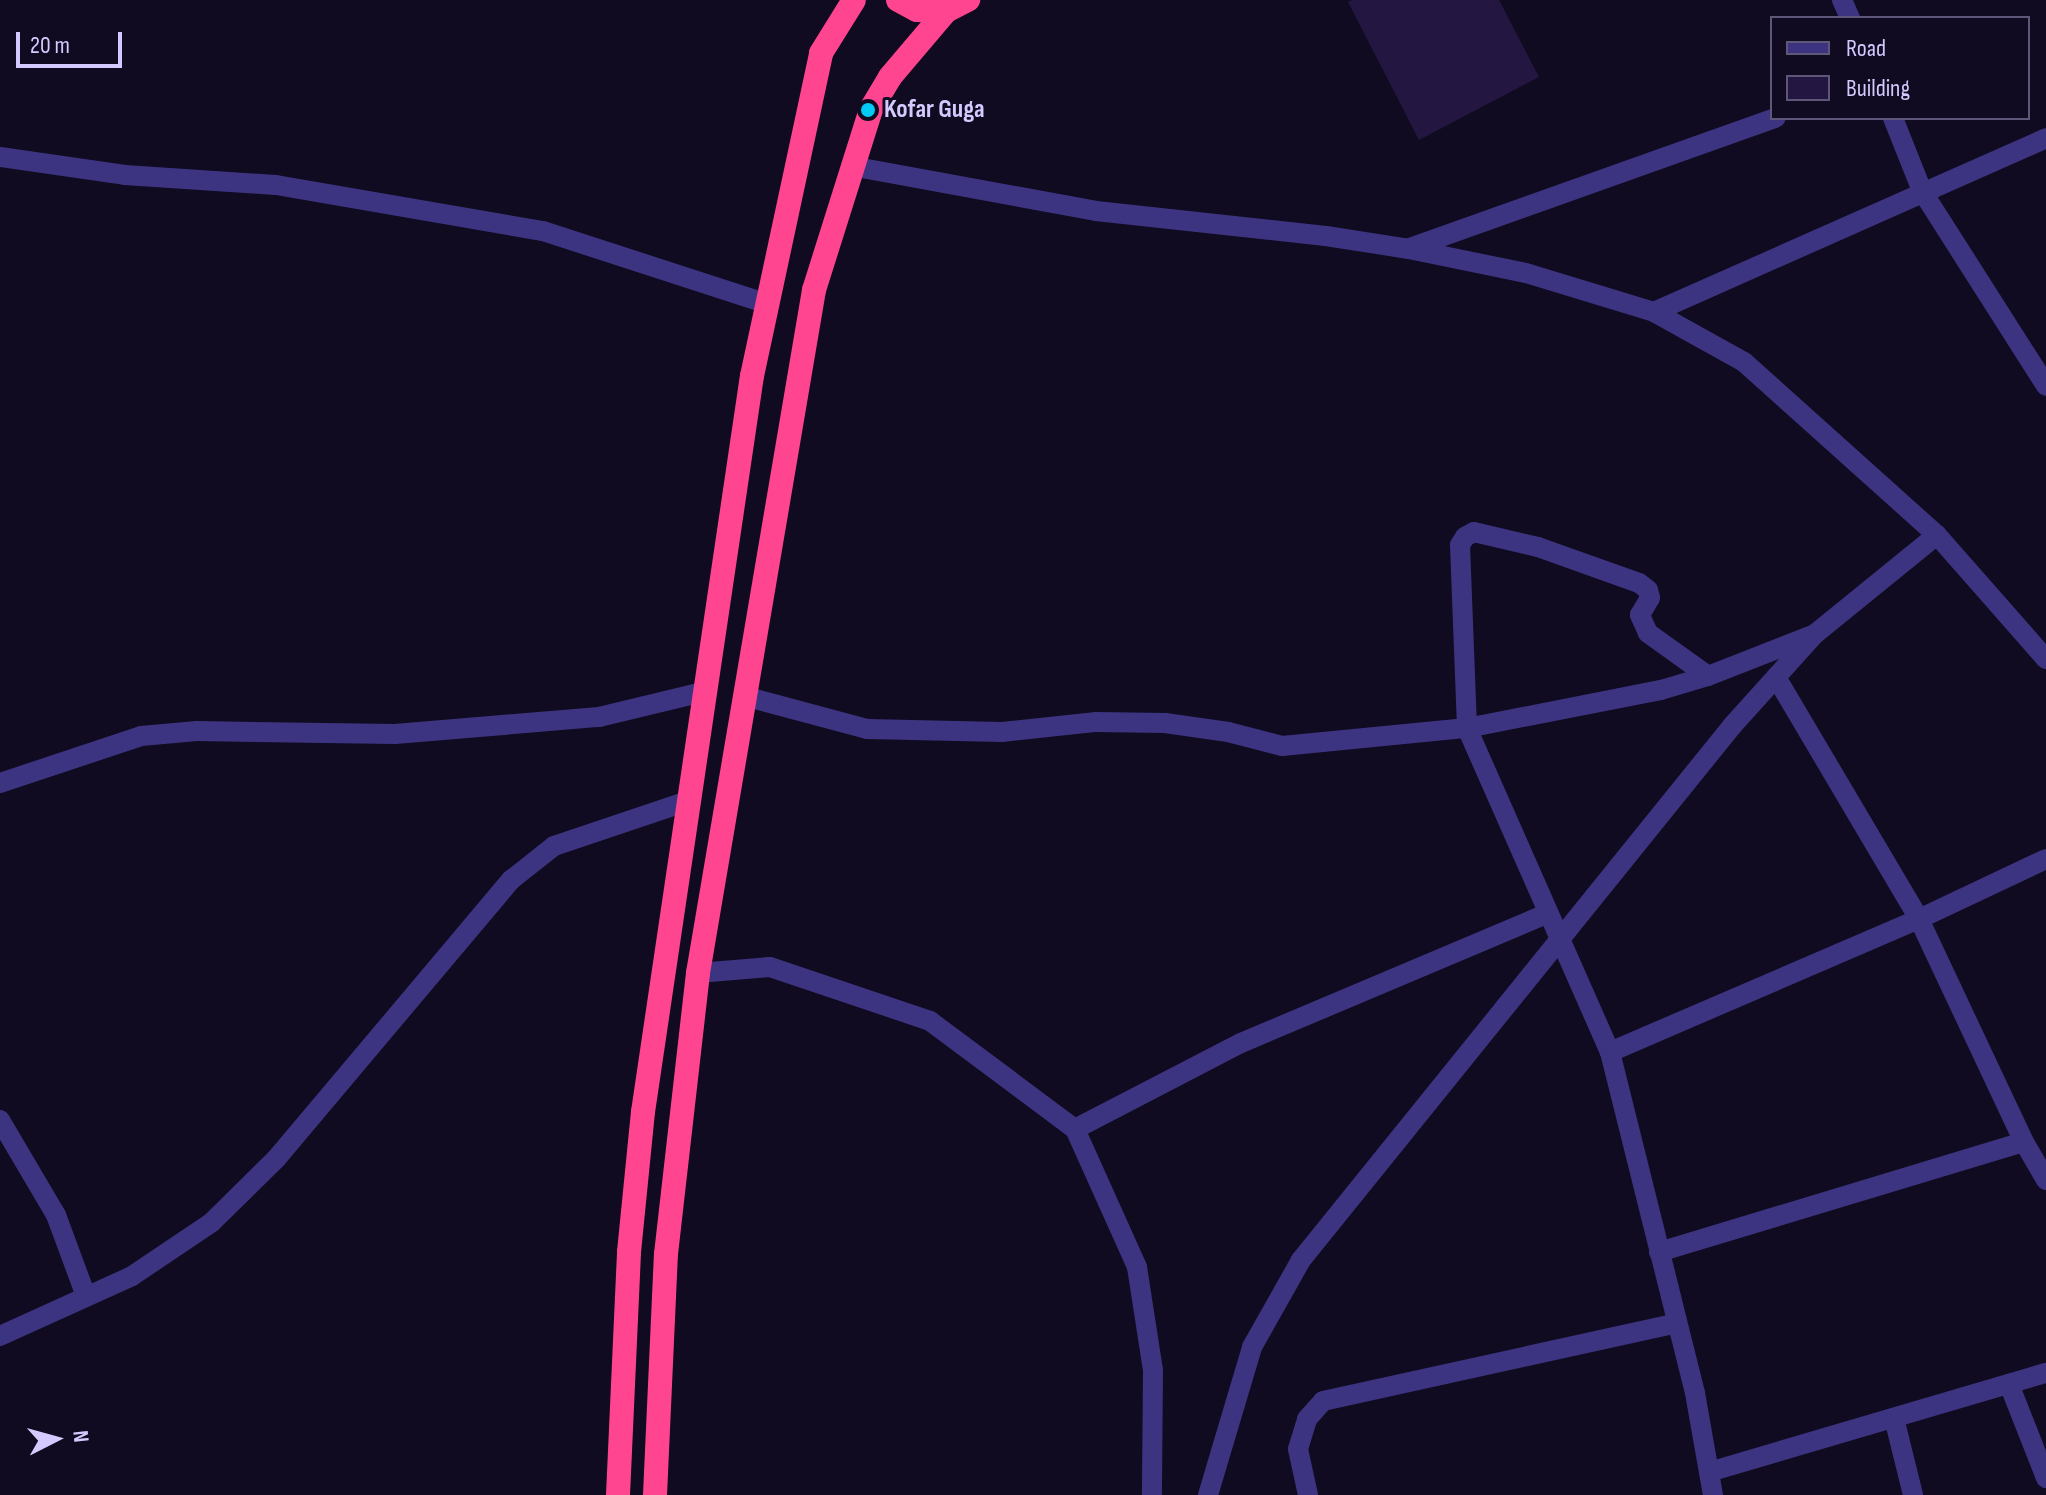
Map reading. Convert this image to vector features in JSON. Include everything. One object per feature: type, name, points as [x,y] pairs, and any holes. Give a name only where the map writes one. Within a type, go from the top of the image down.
[{"type":"highway","points":[[618,1495],[629,1252],[662,967],[691,800],[752,376],[821,53],[854,0]]},
{"type":"highway","points":[[898,0],[917,10],[946,11]]},
{"type":"highway","points":[[655,1495],[666,1254],[698,973],[814,290],[861,134],[890,77],[946,11],[968,0]]},
{"type":"highway","points":[[629,1252],[666,1254]]},
{"type":"street","points":[[1409,249],[1770,120]]},
{"type":"street","points":[[1894,120],[1922,191],[2046,386]]},
{"type":"street","points":[[1654,312],[2046,138]]},
{"type":"street","points":[[0,157],[125,175],[276,185],[543,231],[768,304]]},
{"type":"street","points":[[851,166],[1096,211],[1326,236],[1409,249],[1526,273],[1654,312],[1744,362],[1937,535],[2046,659]]},
{"type":"street","points":[[1708,676],[1648,633],[1640,615],[1650,598],[1639,583],[1538,547],[1474,532],[1465,537],[1460,545],[1467,728],[1610,1052],[1677,1323],[1713,1495]]},
{"type":"street","points":[[1208,1495],[1252,1347],[1301,1260],[1732,726],[1815,634],[1937,535]]},
{"type":"street","points":[[744,696],[867,729],[1002,732],[1096,722],[1165,723],[1228,732],[1282,746],[1467,728],[1661,690],[1708,676],[1815,634]]},
{"type":"street","points":[[1776,677],[1919,919],[2024,1142],[2046,1180]]},
{"type":"street","points":[[0,783],[141,736],[197,731],[395,734],[599,717],[707,691]]},
{"type":"street","points":[[0,1336],[132,1276],[211,1223],[276,1159],[373,1040],[511,880],[554,846],[691,800]]},
{"type":"street","points":[[1610,1052],[1919,919],[2046,859]]},
{"type":"street","points":[[1075,1129],[1241,1043],[1547,914]]},
{"type":"street","points":[[698,973],[770,967],[930,1021],[1075,1129],[1137,1267],[1153,1370],[1152,1495]]},
{"type":"street","points":[[0,1120],[56,1215],[86,1296]]},
{"type":"street","points":[[1659,1252],[2024,1142]]},
{"type":"street","points":[[1308,1495],[1298,1449],[1307,1419],[1323,1401],[1677,1323]]},
{"type":"street","points":[[1709,1472],[2046,1373]]},
{"type":"street","points":[[2009,1384],[2046,1478]]},
{"type":"street","points":[[1894,1418],[1913,1495]]},
{"type":"building","points":[[1499,0],[1539,77],[1419,140],[1348,2]]},
{"type":"place","name":"Kofar Guga","points":[[868,110]]}]
